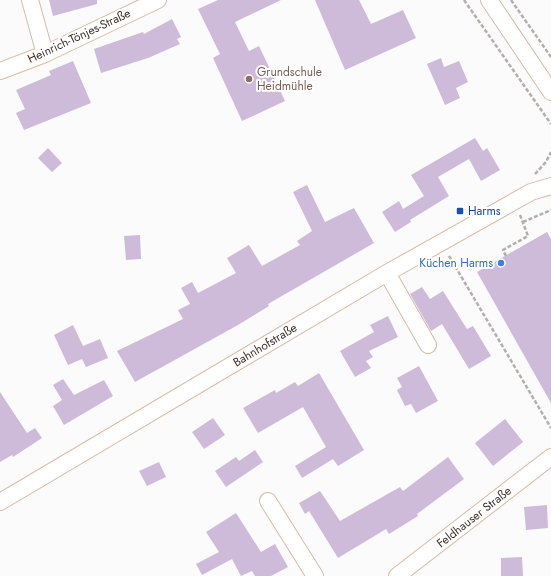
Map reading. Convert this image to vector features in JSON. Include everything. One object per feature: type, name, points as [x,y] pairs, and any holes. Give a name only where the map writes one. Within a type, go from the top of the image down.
[{"type":"street","points":[[30,0],[45,54]]},
{"type":"street","name":"Heinrich-Tönjes-Straße","points":[[0,70],[45,54],[158,0]]},
{"type":"street","points":[[489,0],[551,92]]},
{"type":"street","name":"Bahnhofstraße","points":[[531,192],[551,172]]},
{"type":"street","name":"Bahnhofstraße","points":[[0,502],[441,242],[531,192],[551,186]]},
{"type":"street","points":[[387,273],[428,345]]},
{"type":"street","name":"Feldhauser Straße","points":[[397,576],[551,457]]},
{"type":"street","points":[[268,501],[315,576]]},
{"type":"path","points":[[464,0],[551,124]]},
{"type":"path","points":[[511,0],[551,57]]},
{"type":"path","points":[[523,222],[551,210]]},
{"type":"path","points":[[506,256],[503,250],[528,236],[519,215]]},
{"type":"path","points":[[441,242],[551,428]]},
{"type":"building","points":[[49,0],[97,0],[97,4],[53,16]]},
{"type":"building","name":"Grundschule Heidmühle","points":[[218,0],[281,0],[235,22],[249,51],[259,46],[285,101],[242,121],[213,58],[220,54],[198,9]]},
{"type":"building","points":[[315,0],[359,0],[371,24],[403,10],[416,38],[345,70]]},
{"type":"building","points":[[172,19],[181,37],[177,39],[180,44],[148,58],[101,73],[94,49],[143,32],[144,34]]},
{"type":"building","points":[[441,58],[444,67],[459,61],[468,82],[456,88],[460,98],[445,105],[427,64]]},
{"type":"building","points":[[73,61],[91,103],[24,130],[16,113],[25,109],[16,90],[51,75],[49,71]]},
{"type":"building","points":[[475,138],[483,151],[487,148],[500,170],[481,181],[469,159],[438,177],[449,196],[410,220],[411,222],[395,232],[382,212],[399,201],[403,209],[424,196],[411,175]]},
{"type":"building","points":[[48,148],[62,163],[52,172],[38,158]]},
{"type":"building","points":[[307,185],[325,222],[354,208],[374,243],[268,304],[269,306],[238,325],[135,382],[117,351],[183,319],[178,310],[190,304],[181,288],[192,282],[198,293],[236,273],[227,258],[249,245],[262,266],[300,245],[297,241],[312,231],[293,192]]},
{"type":"building","points":[[547,232],[551,239],[551,403],[477,272]]},
{"type":"building","points":[[140,235],[141,259],[126,260],[124,236]]},
{"type":"building","points":[[422,287],[430,299],[443,291],[467,329],[473,326],[491,356],[469,369],[442,324],[431,331],[410,294]]},
{"type":"building","points":[[388,316],[398,337],[369,351],[373,357],[366,361],[371,368],[355,377],[340,351],[374,332],[370,325]]},
{"type":"building","points":[[73,325],[83,346],[100,339],[108,358],[86,367],[82,359],[68,365],[54,335]]},
{"type":"building","points":[[419,366],[438,401],[416,413],[411,404],[405,406],[397,390],[402,387],[397,378]]},
{"type":"building","points":[[319,373],[364,450],[338,466],[333,459],[302,478],[295,466],[326,447],[303,407],[258,433],[243,408],[275,390],[276,393],[295,382],[298,386]]},
{"type":"building","points":[[63,379],[74,395],[104,380],[113,396],[64,425],[53,406],[62,400],[53,385]]},
{"type":"building","points":[[0,392],[27,433],[35,428],[42,438],[13,457],[12,455],[0,462]]},
{"type":"building","points":[[213,418],[225,435],[204,449],[192,432]]},
{"type":"building","points":[[505,419],[523,442],[493,466],[475,443]]},
{"type":"building","points":[[255,450],[263,462],[226,487],[215,471],[236,457],[239,461]]},
{"type":"building","points":[[448,457],[464,479],[417,514],[418,516],[389,534],[386,529],[338,558],[309,511],[305,514],[299,503],[320,491],[340,521],[400,487],[403,491]]},
{"type":"building","points":[[159,462],[166,477],[147,486],[139,471]]},
{"type":"building","points":[[547,505],[548,528],[526,530],[524,507]]},
{"type":"building","points":[[236,513],[261,552],[275,544],[288,567],[271,576],[255,576],[252,571],[241,576],[232,559],[202,575],[196,564],[219,552],[206,532]]},
{"type":"building","points":[[522,557],[523,576],[501,576],[501,558]]},
{"type":"place","name":"Grundschule Heidmühle","points":[[249,79]]},
{"type":"place","name":"Harms","points":[[460,211]]},
{"type":"place","name":"Küchen Harms","points":[[501,263]]}]
